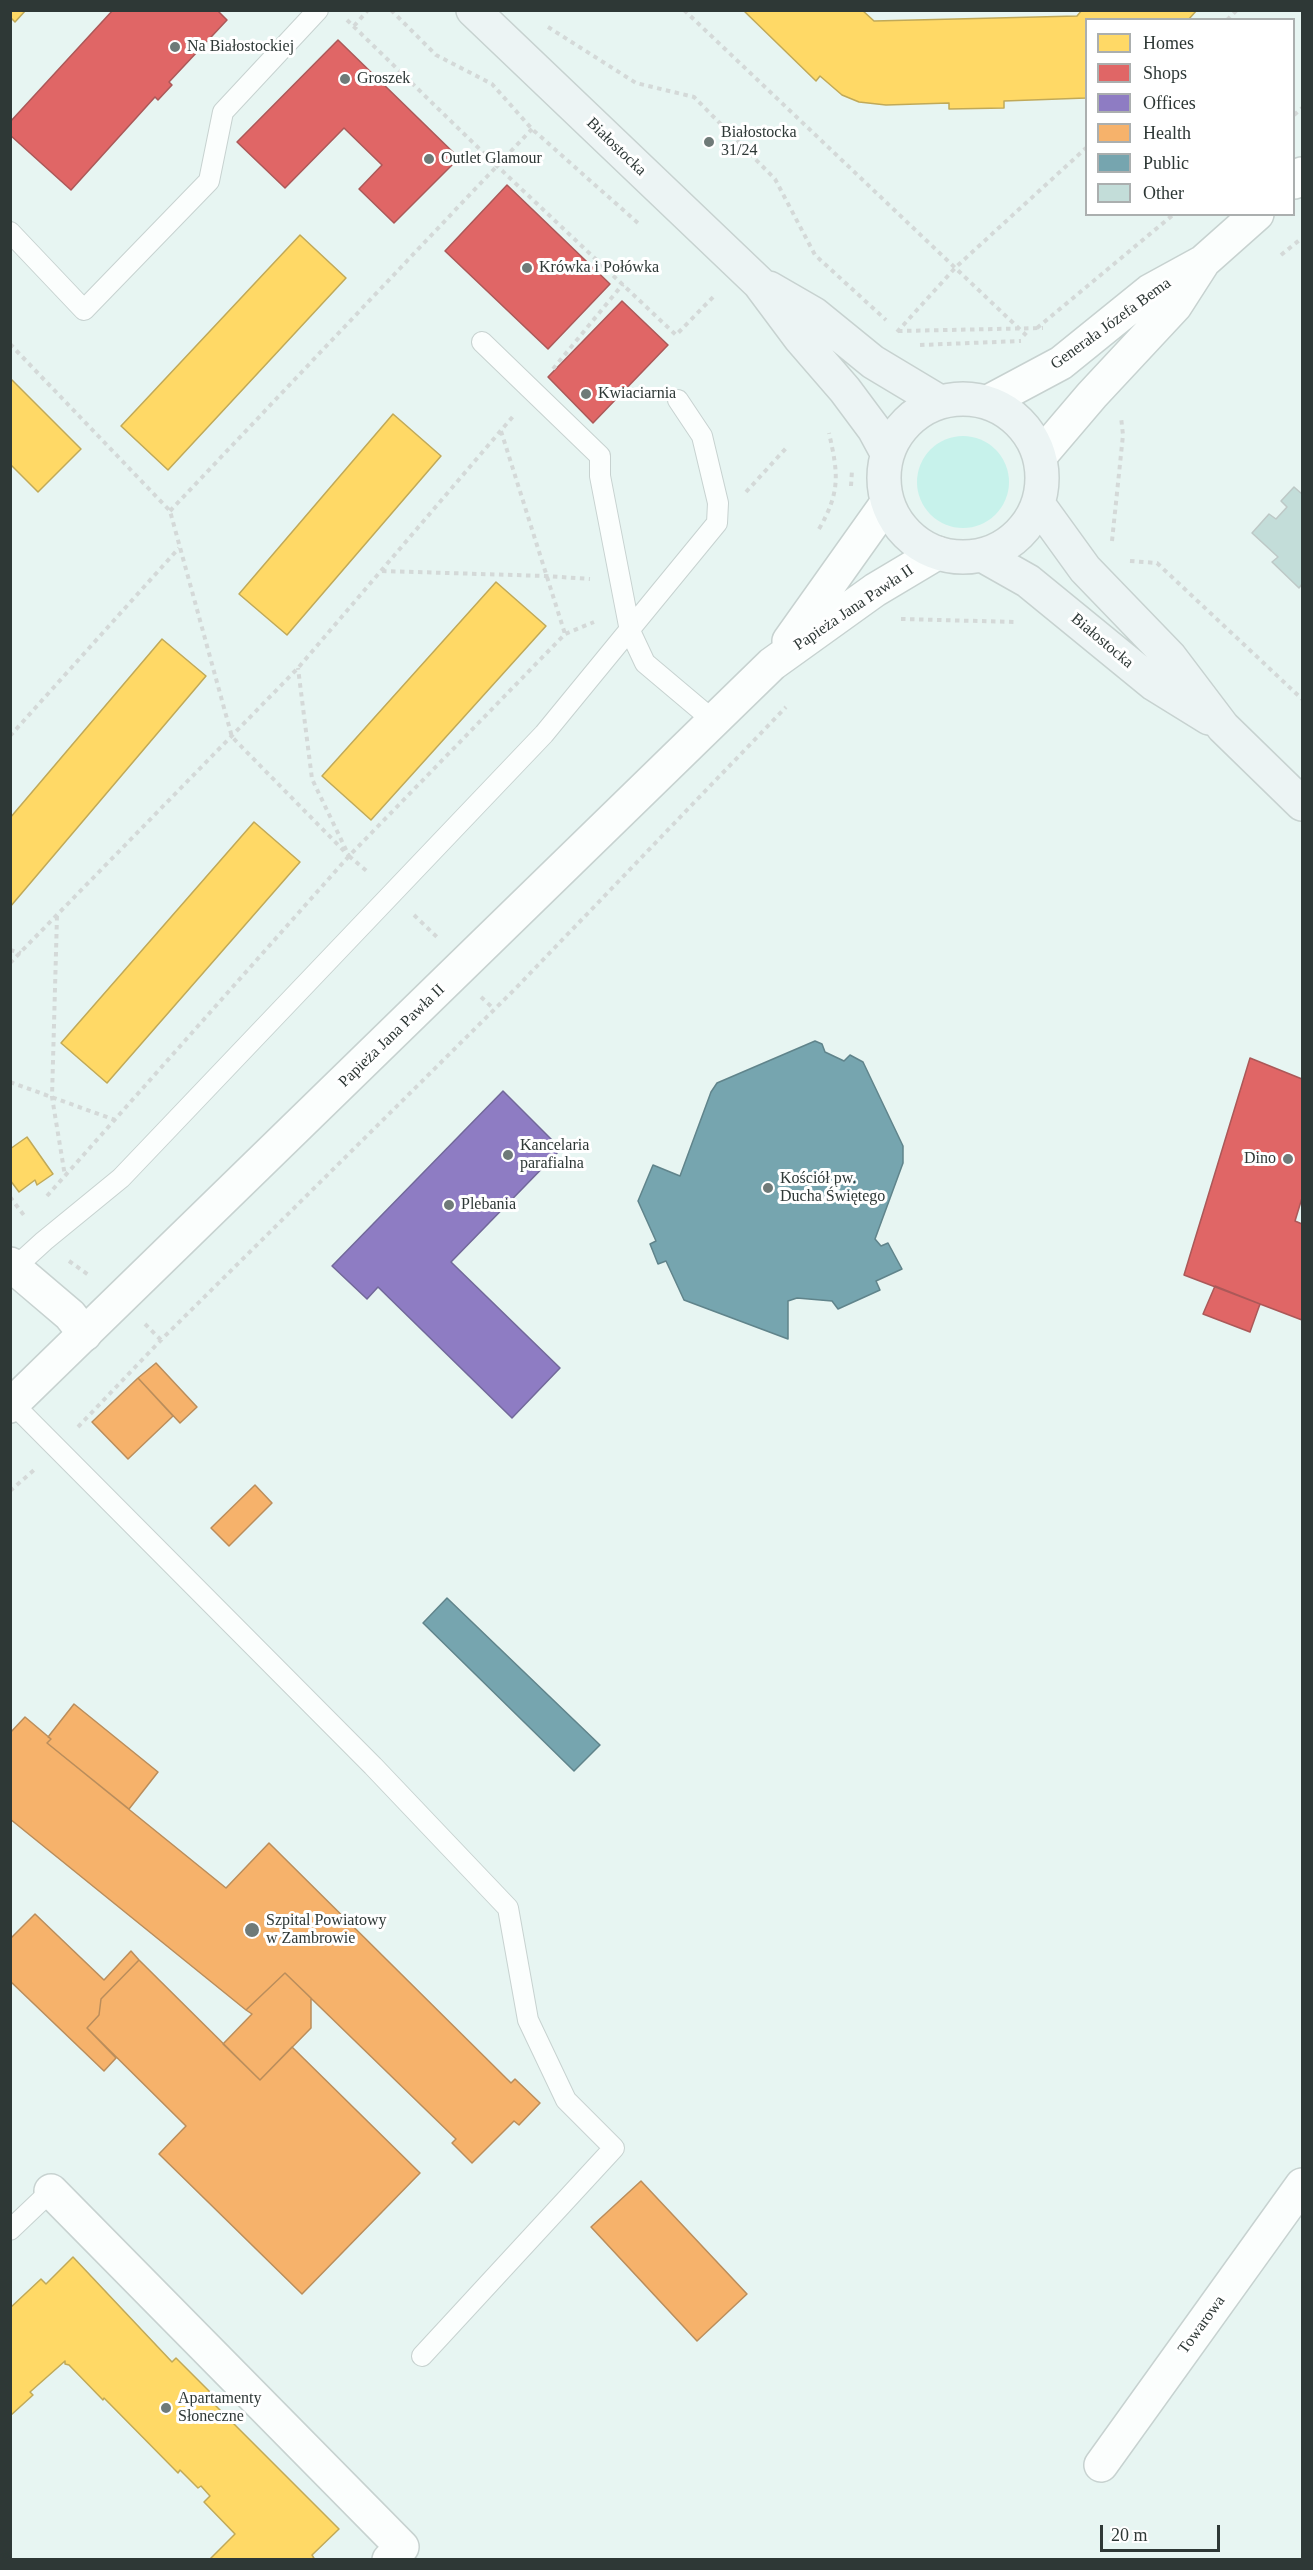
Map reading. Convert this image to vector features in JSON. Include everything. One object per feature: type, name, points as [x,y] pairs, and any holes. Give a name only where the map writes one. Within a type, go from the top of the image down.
[{"type":"main road","name":"Białostocka","points":[[473,10],[759,283],[800,338],[845,390],[874,429],[887,453]]},
{"type":"main road","name":"Białostocka","points":[[759,283],[814,314],[873,362],[938,401]]},
{"type":"main road","points":[[963,397],[988,402],[1011,414],[1029,432],[1040,456],[1042,480],[1038,504],[1025,527],[1006,545],[982,555],[959,557],[937,553],[915,542],[904,530],[887,503],[883,478],[887,453],[898,430],[916,412],[938,401],[963,397]]},
{"type":"main road","name":"Białostocka","points":[[1038,504],[1085,569],[1170,657],[1223,727],[1302,804]]},
{"type":"main road","name":"Białostocka","points":[[982,555],[1028,581],[1154,684],[1223,727]]},
{"type":"street","name":"Generała Józefa Bema","points":[[988,402],[1061,363],[1150,291],[1203,262],[1255,216]]},
{"type":"street","name":"Generała Józefa Bema","points":[[1040,456],[1104,382],[1175,306],[1203,262]]},
{"type":"street","name":"Papieża Jana Pawła II","points":[[11,1405],[772,664],[887,503]]},
{"type":"street","name":"Papieża Jana Pawła II","points":[[772,664],[875,590],[937,553]]},
{"type":"street","points":[[12,1268],[70,1316],[85,1334]]},
{"type":"street","name":"Towarowa","points":[[1101,2464],[1302,2185]]},
{"type":"street","points":[[51,2191],[402,2547],[389,2559]]},
{"type":"lane","points":[[10,232],[84,310],[208,181],[223,112],[318,10]]},
{"type":"lane","points":[[482,342],[600,456],[600,476],[630,631],[645,663],[715,722]]},
{"type":"lane","points":[[12,1268],[121,1178],[544,734],[717,523],[718,503],[702,436],[678,400]]},
{"type":"lane","points":[[11,1405],[373,1766],[508,1908],[528,2020],[566,2100],[614,2148],[422,2356]]},
{"type":"lane","points":[[10,2230],[51,2191]]},
{"type":"path","points":[[354,26],[368,10]]},
{"type":"path","points":[[391,10],[436,55],[492,84],[532,129],[646,231]]},
{"type":"path","points":[[684,10],[1020,330]]},
{"type":"path","points":[[346,18],[496,165],[676,335],[716,294]]},
{"type":"path","points":[[542,23],[636,83],[694,98],[775,179],[815,255],[897,332],[1038,328],[1056,330],[1077,350]]},
{"type":"path","points":[[170,511],[532,129]]},
{"type":"path","points":[[892,337],[956,267],[1085,149]]},
{"type":"path","points":[[914,345],[1033,341],[1038,328],[1172,216]]},
{"type":"path","points":[[1281,255],[1302,238]]},
{"type":"path","points":[[10,963],[298,668],[501,431],[623,284]]},
{"type":"path","points":[[708,286],[724,301]]},
{"type":"path","points":[[10,344],[170,511],[232,737],[349,856]]},
{"type":"path","points":[[1104,382],[1120,404],[1123,435],[1111,549]]},
{"type":"path","points":[[501,431],[565,634]]},
{"type":"path","points":[[717,523],[788,446]]},
{"type":"path","points":[[848,496],[853,464]]},
{"type":"path","points":[[10,736],[180,548]]},
{"type":"path","points":[[1121,561],[1157,563],[1302,699]]},
{"type":"path","points":[[381,571],[546,576],[621,582]]},
{"type":"path","points":[[42,1202],[349,856],[565,634],[626,609]]},
{"type":"path","points":[[298,668],[312,779],[349,856]]},
{"type":"path","points":[[10,1491],[56,1450],[161,1340],[516,988],[792,700]]},
{"type":"path","points":[[57,915],[52,1097],[65,1176]]},
{"type":"path","points":[[10,950],[21,952]]},
{"type":"path","points":[[10,1082],[115,1120]]},
{"type":"path","points":[[10,1197],[44,1241],[120,1301],[161,1340]]},
{"type":"path","points":[[26,1219],[34,1210]]},
{"type":"shaded area","points":[[954,436],[972,436],[989,443],[1002,456],[1009,473],[1009,491],[1002,508],[989,521],[972,528],[954,528],[937,521],[924,508],[917,491],[917,473],[924,456],[937,443]]},
{"type":"building: Homes","points":[[10,10],[26,10],[15,22],[10,17]]},
{"type":"building: Homes","points":[[743,10],[862,10],[874,21],[1077,16],[1082,10],[1197,10],[1190,18],[1085,18],[1085,98],[1004,101],[1004,108],[949,109],[949,103],[886,105],[859,102],[842,95],[820,76],[816,81]]},
{"type":"building: Homes","points":[[300,235],[346,278],[168,470],[121,426]]},
{"type":"building: Homes","points":[[10,378],[81,449],[38,492],[10,464]]},
{"type":"building: Homes","points":[[393,414],[441,456],[287,635],[239,594]]},
{"type":"building: Homes","points":[[496,582],[546,626],[371,820],[322,776]]},
{"type":"building: Homes","points":[[162,639],[206,676],[10,907],[10,818]]},
{"type":"building: Homes","points":[[254,822],[300,862],[107,1083],[61,1043]]},
{"type":"building: Homes","points":[[27,1137],[53,1174],[37,1185],[35,1180],[19,1192],[10,1180],[10,1149]]},
{"type":"building: Homes","name":"Apartamenty Słoneczne","points":[[73,2257],[172,2362],[176,2358],[212,2394],[208,2398],[339,2529],[312,2555],[315,2560],[209,2560],[235,2534],[204,2502],[210,2496],[201,2486],[198,2488],[180,2470],[178,2473],[104,2398],[103,2400],[69,2365],[65,2364],[65,2361],[30,2392],[33,2395],[10,2416],[10,2308],[41,2279],[46,2284]]},
{"type":"building: Shops","points":[[113,10],[217,10],[227,20],[169,82],[172,85],[158,100],[155,97],[71,190],[10,135],[10,122]]},
{"type":"building: Shops","points":[[338,40],[459,158],[394,223],[359,189],[382,165],[344,128],[285,188],[237,142]]},
{"type":"building: Shops","name":"Krówka i Połówka","points":[[507,185],[610,284],[548,349],[445,251]]},
{"type":"building: Shops","points":[[622,301],[668,345],[593,423],[548,377]]},
{"type":"building: Shops","points":[[1250,1058],[1302,1079],[1302,1198],[1295,1221],[1302,1224],[1302,1320],[1184,1275]]},
{"type":"building: Shops","points":[[1215,1286],[1260,1304],[1250,1332],[1203,1314]]},
{"type":"building: Offices","name":"Plebania","points":[[503,1091],[561,1149],[451,1262],[560,1368],[512,1418],[378,1287],[367,1299],[332,1266]]},
{"type":"building: Health","points":[[156,1363],[197,1407],[180,1423],[138,1378]]},
{"type":"building: Health","points":[[138,1378],[173,1416],[128,1459],[92,1422]]},
{"type":"building: Health","points":[[255,1485],[272,1503],[229,1546],[211,1528]]},
{"type":"building: Health","points":[[74,1704],[158,1772],[129,1809],[47,1743],[51,1739],[48,1737]]},
{"type":"building: Health","name":"Szpital Powiatowy w Zambrowie","points":[[25,1717],[51,1739],[47,1743],[226,1888],[269,1843],[511,2083],[515,2079],[540,2103],[519,2125],[514,2121],[472,2163],[452,2143],[456,2139],[285,1973],[246,2010],[10,1819],[10,1733]]},
{"type":"building: Health","points":[[35,1914],[104,1980],[131,1951],[139,1960],[101,1999],[99,2015],[87,2028],[116,2058],[104,2071],[10,1981],[10,1939]]},
{"type":"building: Health","points":[[139,1960],[260,2080],[292,2047],[420,2173],[302,2294],[159,2154],[186,2126],[87,2028],[99,2015],[101,1999]]},
{"type":"building: Health","points":[[285,1973],[311,1998],[311,2028],[260,2080],[223,2044],[252,2014],[246,2010]]},
{"type":"building: Health","points":[[641,2181],[747,2294],[697,2341],[591,2227]]},
{"type":"building: Public","name":"Kościół pw. Ducha Świętego","points":[[815,1041],[822,1044],[825,1052],[844,1061],[850,1055],[863,1062],[903,1146],[903,1163],[875,1239],[881,1246],[888,1243],[902,1269],[876,1281],[880,1290],[838,1309],[832,1301],[797,1298],[788,1301],[788,1339],[684,1300],[666,1261],[658,1264],[650,1244],[656,1241],[638,1201],[653,1165],[680,1176],[711,1092],[717,1083]]},
{"type":"building: Public","points":[[447,1598],[600,1745],[574,1771],[423,1623]]},
{"type":"building: Other","points":[[1294,487],[1302,494],[1302,584],[1299,588],[1272,562],[1278,557],[1252,533],[1269,514],[1276,519],[1287,507],[1281,501]]},
{"type":"place","name":"Na Białostockiej","points":[[175,47]]},
{"type":"place","name":"Groszek","points":[[345,79]]},
{"type":"place","name":"Białostocka 31/24","points":[[709,142]]},
{"type":"place","name":"Outlet Glamour","points":[[429,159]]},
{"type":"place","name":"Krówka i Połówka","points":[[527,268]]},
{"type":"place","name":"Kwiaciarnia","points":[[586,394]]},
{"type":"place","name":"Kancelaria parafialna","points":[[508,1155]]},
{"type":"place","name":"Dino","points":[[1288,1159]]},
{"type":"place","name":"Kościół pw. Ducha Świętego","points":[[768,1188]]},
{"type":"place","name":"Plebania","points":[[449,1205]]},
{"type":"place","name":"Szpital Powiatowy w Zambrowie","points":[[252,1930]]},
{"type":"place","name":"Apartamenty Słoneczne","points":[[166,2408]]}]
